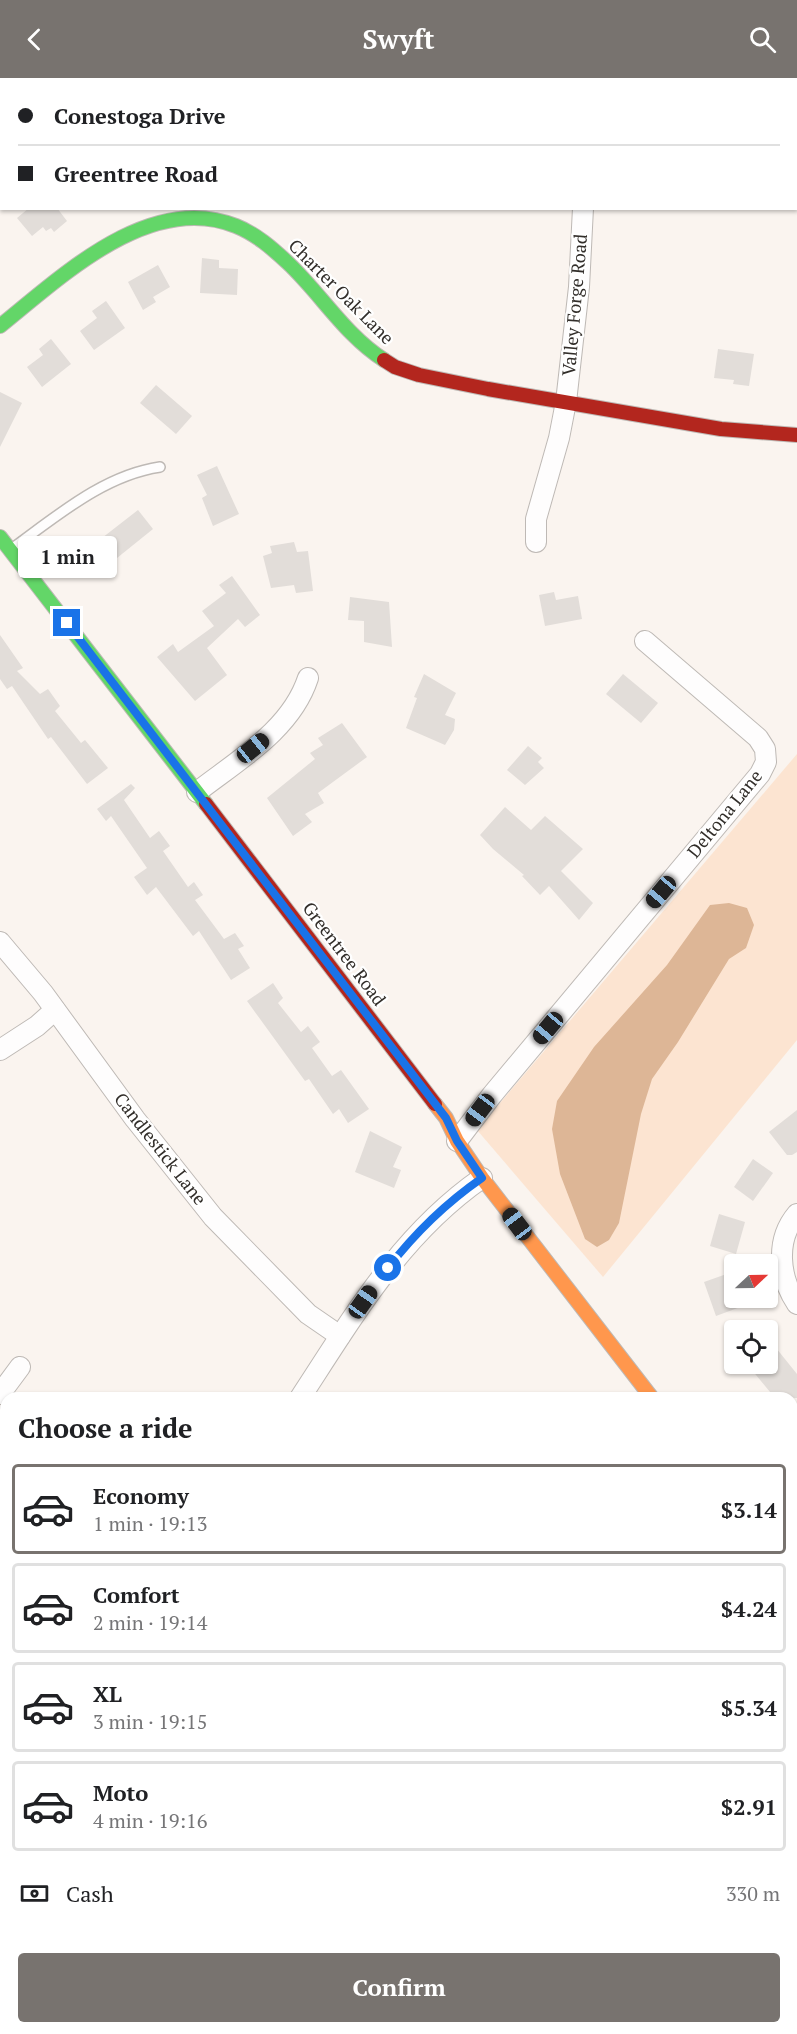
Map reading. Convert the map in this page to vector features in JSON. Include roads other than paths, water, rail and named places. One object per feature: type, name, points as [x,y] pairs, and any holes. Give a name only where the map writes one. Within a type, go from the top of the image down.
[{"type":"main road","name":"Charter Oak Lane","points":[[0,326],[58,280],[115,240],[158,222],[180,218],[203,218],[226,222],[261,241],[295,270],[370,351],[406,372],[504,393],[752,434],[797,435]]},
{"type":"main road","name":"Greentree Road","points":[[0,537],[446,1118],[457,1141],[482,1178],[647,1392]]},
{"type":"street","name":"Valley Forge Road","points":[[536,542],[536,519],[559,438],[566,402],[579,286],[583,210]]},
{"type":"street","name":"Deltona Lane","points":[[457,1141],[492,1095],[760,774],[766,762],[765,749],[749,728],[645,641]]},
{"type":"street","points":[[197,792],[283,723],[303,693],[308,678]]},
{"type":"street","name":"Candlestick Lane","points":[[0,942],[55,1010],[135,1119],[213,1217],[308,1314],[340,1336]]},
{"type":"street","points":[[0,1050],[37,1026],[55,1010]]},
{"type":"street","points":[[304,1392],[371,1290],[404,1248],[460,1193],[482,1178]]},
{"type":"street","points":[[797,1214],[782,1247],[785,1281],[797,1304]]},
{"type":"street","points":[[1,1392],[20,1367]]},
{"type":"lane","points":[[10,550],[59,514],[108,485],[139,470],[160,467]]}]
